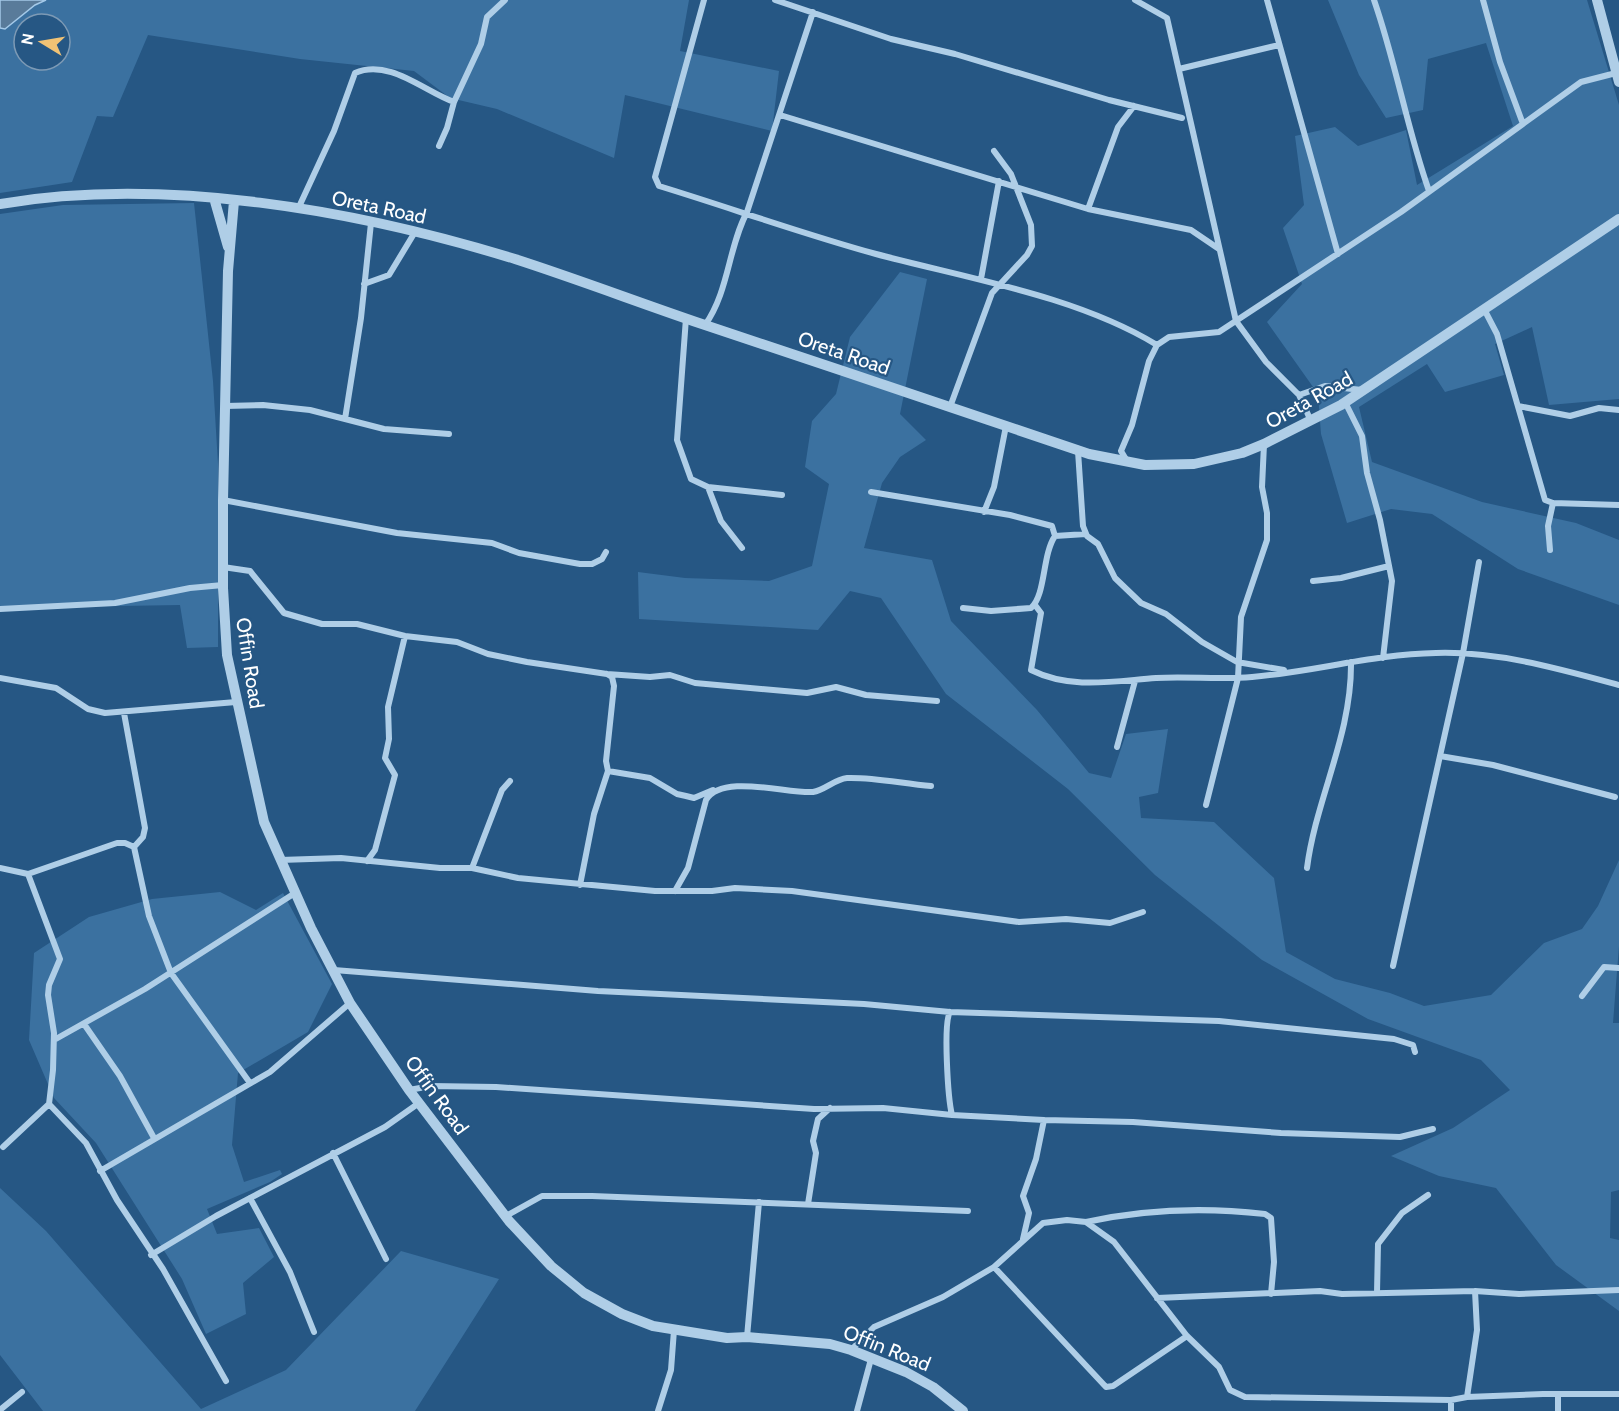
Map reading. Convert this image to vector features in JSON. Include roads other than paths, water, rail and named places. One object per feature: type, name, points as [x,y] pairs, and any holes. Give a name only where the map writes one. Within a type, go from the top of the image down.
[{"type":"street","points":[[439,146],[454,102],[481,44],[487,17],[506,0]]},
{"type":"street","points":[[704,0],[655,177],[656,184],[874,253],[1000,283],[1130,329],[1157,345]]},
{"type":"street","points":[[775,0],[891,39],[955,54],[1182,118]]},
{"type":"street","points":[[1135,0],[1167,18],[1236,321],[1266,362],[1299,395],[1311,421]]},
{"type":"street","points":[[1267,0],[1338,254]]},
{"type":"street","points":[[1374,0],[1388,41],[1415,150],[1430,191]]},
{"type":"street","points":[[1483,0],[1500,62],[1523,124]]},
{"type":"street","points":[[1128,462],[1121,451],[1132,425],[1149,360],[1157,345],[1169,337],[1220,332],[1430,191],[1581,82],[1618,78],[1597,0]]},
{"type":"street","points":[[705,325],[719,301],[738,233],[780,115],[813,12]]},
{"type":"street","points":[[1179,69],[1279,45]]},
{"type":"street","points":[[298,209],[334,131],[355,73],[376,70],[403,76],[454,102]]},
{"type":"street","points":[[1088,209],[1118,127],[1134,106]]},
{"type":"street","points":[[780,115],[1088,209],[1191,230],[1220,249]]},
{"type":"street","points":[[950,407],[992,293],[1027,255],[1032,246],[1031,225],[1015,185],[1006,166],[994,151]]},
{"type":"street","points":[[981,279],[999,181]]},
{"type":"street","name":"Oreta Road","points":[[0,204],[33,199],[133,194],[214,198],[298,209],[415,232],[518,260],[1078,451],[1145,465],[1194,464],[1242,453],[1311,421],[1364,390],[1619,219]]},
{"type":"street","points":[[214,198],[229,250]]},
{"type":"street","points":[[229,250],[234,201]]},
{"type":"street","points":[[345,419],[371,223]]},
{"type":"street","points":[[364,284],[389,275],[415,232]]},
{"type":"street","name":"Offin Road","points":[[229,250],[223,500],[223,585],[227,655],[264,822],[295,893],[350,1003],[409,1090],[506,1216],[551,1266],[584,1293],[622,1314],[653,1326],[728,1338],[747,1337],[830,1344],[851,1350],[906,1372],[933,1387],[957,1409]]},
{"type":"street","points":[[1484,309],[1497,334],[1543,496],[1553,503],[1619,505]]},
{"type":"street","points":[[686,318],[678,444],[691,479],[708,487],[782,495]]},
{"type":"street","points":[[1299,395],[1325,386],[1364,390]]},
{"type":"street","points":[[1345,402],[1362,436],[1367,473],[1392,585],[1383,658]]},
{"type":"street","points":[[225,406],[263,405],[310,410],[384,429],[448,434]]},
{"type":"street","points":[[1518,406],[1570,416],[1599,408],[1619,410]]},
{"type":"street","points":[[984,512],[994,488],[1006,426]]},
{"type":"street","points":[[1206,805],[1238,678],[1241,617],[1267,540],[1267,513],[1262,487],[1264,444]]},
{"type":"street","points":[[1078,451],[1083,526],[1086,534],[1098,544],[1115,578],[1141,603],[1166,614],[1202,642],[1237,662],[1291,671]]},
{"type":"street","points":[[708,487],[720,521],[742,548]]},
{"type":"street","points":[[871,492],[1052,526],[1055,536],[1046,555],[1035,605],[1026,610],[1021,607],[991,611],[963,608]]},
{"type":"street","points":[[223,500],[397,533],[492,543],[519,553],[580,564],[592,564],[602,559],[606,552]]},
{"type":"street","points":[[1550,550],[1548,526],[1553,503]]},
{"type":"street","points":[[1055,536],[1086,534]]},
{"type":"street","points":[[1393,966],[1463,653],[1479,562]]},
{"type":"street","points":[[1313,581],[1341,578],[1389,566]]},
{"type":"street","points":[[223,567],[250,571],[284,613],[322,624],[357,624],[405,636],[457,642],[488,654],[527,662],[607,674],[650,677],[670,675],[695,682],[807,693],[836,687],[866,695],[937,701]]},
{"type":"street","points":[[0,609],[115,603],[190,588],[223,585]]},
{"type":"street","points":[[1035,605],[1041,613],[1031,670],[1043,676],[1075,683],[1238,678],[1436,652],[1463,653],[1545,665],[1619,685]]},
{"type":"street","points":[[367,861],[375,850],[395,775],[385,758],[389,740],[387,715],[405,636]]},
{"type":"street","points":[[1307,868],[1313,829],[1335,764],[1347,718],[1351,662]]},
{"type":"street","points":[[580,885],[594,814],[608,771],[606,761],[614,686],[612,677],[607,674]]},
{"type":"street","points":[[0,678],[56,688],[96,711],[124,713],[236,702]]},
{"type":"street","points":[[1117,747],[1135,681]]},
{"type":"street","points":[[124,713],[145,828],[143,837],[134,847]]},
{"type":"street","points":[[1440,756],[1493,765],[1615,797]]},
{"type":"street","points":[[608,771],[650,778],[668,790],[694,798],[702,792],[769,787],[811,792],[846,778],[931,786]]},
{"type":"street","points":[[472,868],[498,799],[510,781]]},
{"type":"street","points":[[675,891],[688,868],[706,800],[717,790]]},
{"type":"street","points":[[0,868],[28,874],[117,843],[125,843],[134,847]]},
{"type":"street","points":[[134,847],[149,916],[171,973],[250,1083]]},
{"type":"street","points":[[280,860],[308,857],[440,868],[472,868],[518,878],[580,885],[675,891],[712,891],[735,888],[792,891],[1019,922],[1066,919],[1110,923],[1143,912]]},
{"type":"street","points":[[3,1147],[49,1104],[54,1019],[48,995],[49,985],[60,959],[28,874]]},
{"type":"street","points":[[54,1040],[171,973],[295,893]]},
{"type":"street","points":[[1582,996],[1604,967],[1619,968]]},
{"type":"street","points":[[334,970],[598,991],[864,1004],[950,1012],[1207,1021],[1275,1029],[1312,1029],[1407,1042],[1413,1045],[1415,1052]]},
{"type":"street","points":[[100,1171],[250,1083],[292,1054],[350,1003]]},
{"type":"street","points":[[950,1012],[947,1019],[949,1058],[946,1073],[952,1115]]},
{"type":"street","points":[[84,1024],[120,1076],[154,1138]]},
{"type":"street","points":[[409,1090],[431,1086],[496,1087],[830,1108],[883,1108],[952,1115],[1133,1122],[1281,1133],[1400,1137],[1433,1129]]},
{"type":"street","points":[[151,1255],[250,1198],[385,1127],[419,1103]]},
{"type":"street","points":[[49,1104],[86,1143],[100,1171],[151,1255],[163,1269],[226,1381]]},
{"type":"street","points":[[808,1204],[816,1153],[813,1141],[818,1119],[830,1108]]},
{"type":"street","points":[[1023,1239],[1029,1213],[1023,1196],[1036,1158],[1044,1120]]},
{"type":"street","points":[[333,1153],[386,1259]]},
{"type":"street","points":[[1377,1293],[1377,1244],[1402,1213],[1428,1195]]},
{"type":"street","points":[[506,1216],[542,1196],[968,1211]]},
{"type":"street","points":[[250,1198],[290,1272],[314,1332]]},
{"type":"street","points":[[747,1337],[759,1202]]},
{"type":"street","points":[[851,1350],[874,1327],[943,1298],[994,1267],[1023,1239],[1043,1224],[1056,1220],[1086,1222],[1146,1211],[1165,1212],[1193,1208],[1265,1214],[1271,1218],[1274,1262],[1271,1294]]},
{"type":"street","points":[[1086,1222],[1114,1242],[1187,1336],[1211,1357],[1230,1390],[1245,1397],[1451,1400],[1467,1397],[1619,1394]]},
{"type":"street","points":[[994,1267],[1106,1387],[1113,1386],[1187,1336]]},
{"type":"street","points":[[1157,1298],[1198,1297],[1221,1293],[1271,1294],[1320,1291],[1342,1294],[1475,1291],[1519,1294],[1619,1290]]},
{"type":"street","points":[[1467,1397],[1477,1330],[1475,1291]]},
{"type":"street","points":[[658,1411],[671,1370],[674,1330]]},
{"type":"street","points":[[856,1411],[872,1359]]},
{"type":"street","points":[[0,1410],[22,1392]]},
{"type":"street","points":[[1558,1394],[1558,1411]]},
{"type":"street","points":[[1451,1400],[1451,1411]]}]
